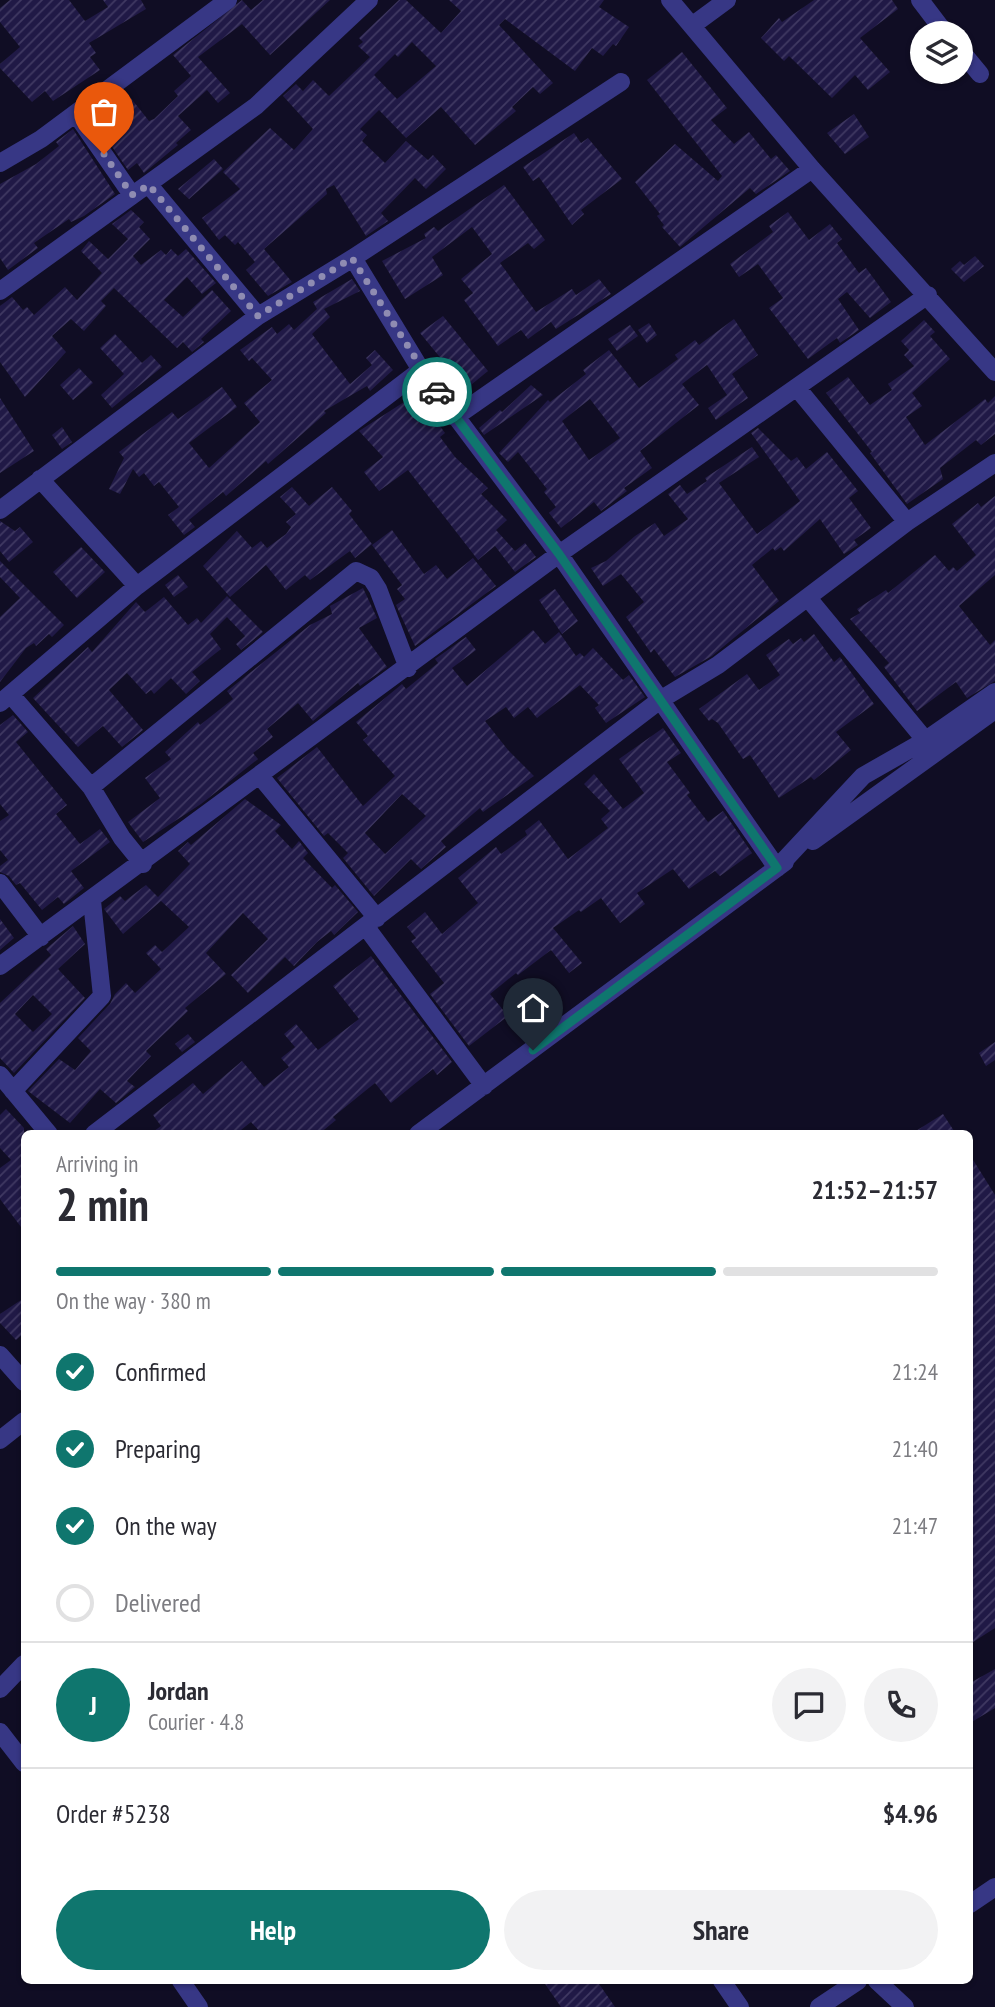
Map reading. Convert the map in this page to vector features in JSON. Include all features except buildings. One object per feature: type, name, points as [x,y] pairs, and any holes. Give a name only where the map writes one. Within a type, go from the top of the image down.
[{"type":"street","points":[[0,163],[76,114],[228,0]]},
{"type":"street","points":[[0,291],[256,106],[369,0]]},
{"type":"street","points":[[670,0],[812,169],[929,295],[995,372]]},
{"type":"street","points":[[693,25],[727,0]]},
{"type":"street","points":[[920,0],[936,21]]},
{"type":"street","points":[[973,66],[980,74]]},
{"type":"street","points":[[0,510],[258,316],[352,258],[621,82]]},
{"type":"street","points":[[76,114],[132,195]]},
{"type":"street","points":[[455,417],[812,169]]},
{"type":"street","points":[[149,185],[258,316]]},
{"type":"street","points":[[352,258],[421,370],[559,554],[777,868]]},
{"type":"street","points":[[0,966],[143,864],[559,554],[929,295]]},
{"type":"street","points":[[143,864],[122,838],[91,787],[6,699],[137,586],[421,370]]},
{"type":"street","points":[[798,389],[907,522]]},
{"type":"street","points":[[99,1130],[660,700],[718,665],[907,522],[995,463]]},
{"type":"street","points":[[40,479],[137,586]]},
{"type":"street","points":[[91,787],[356,571],[371,578],[377,589],[408,668]]},
{"type":"street","points":[[808,598],[930,745]]},
{"type":"street","points":[[424,1130],[777,868],[995,692]]},
{"type":"street","points":[[930,745],[995,710]]},
{"type":"street","points":[[260,776],[371,923],[484,1086]]},
{"type":"street","points":[[0,883],[41,937]]},
{"type":"street","points":[[13,1091],[102,996],[92,901]]},
{"type":"street","points":[[0,1075],[46,1130]]},
{"type":"street","points":[[0,1354],[21,1378]]},
{"type":"street","points":[[0,1440],[21,1427]]},
{"type":"street","points":[[0,1689],[21,1667]]},
{"type":"street","points":[[0,1732],[21,1759]]},
{"type":"street","points":[[973,1902],[995,1887]]},
{"type":"street","points":[[183,1984],[199,2007]]},
{"type":"street","points":[[724,1984],[740,2007]]},
{"type":"street","points":[[819,2007],[854,1984]]},
{"type":"street","points":[[880,1984],[905,2007]]},
{"type":"way so far","points":[[104,154],[132,195],[149,185],[258,316],[352,258],[437,392]]},
{"type":"route","points":[[437,392],[559,554],[777,868],[533,1050]]}]
